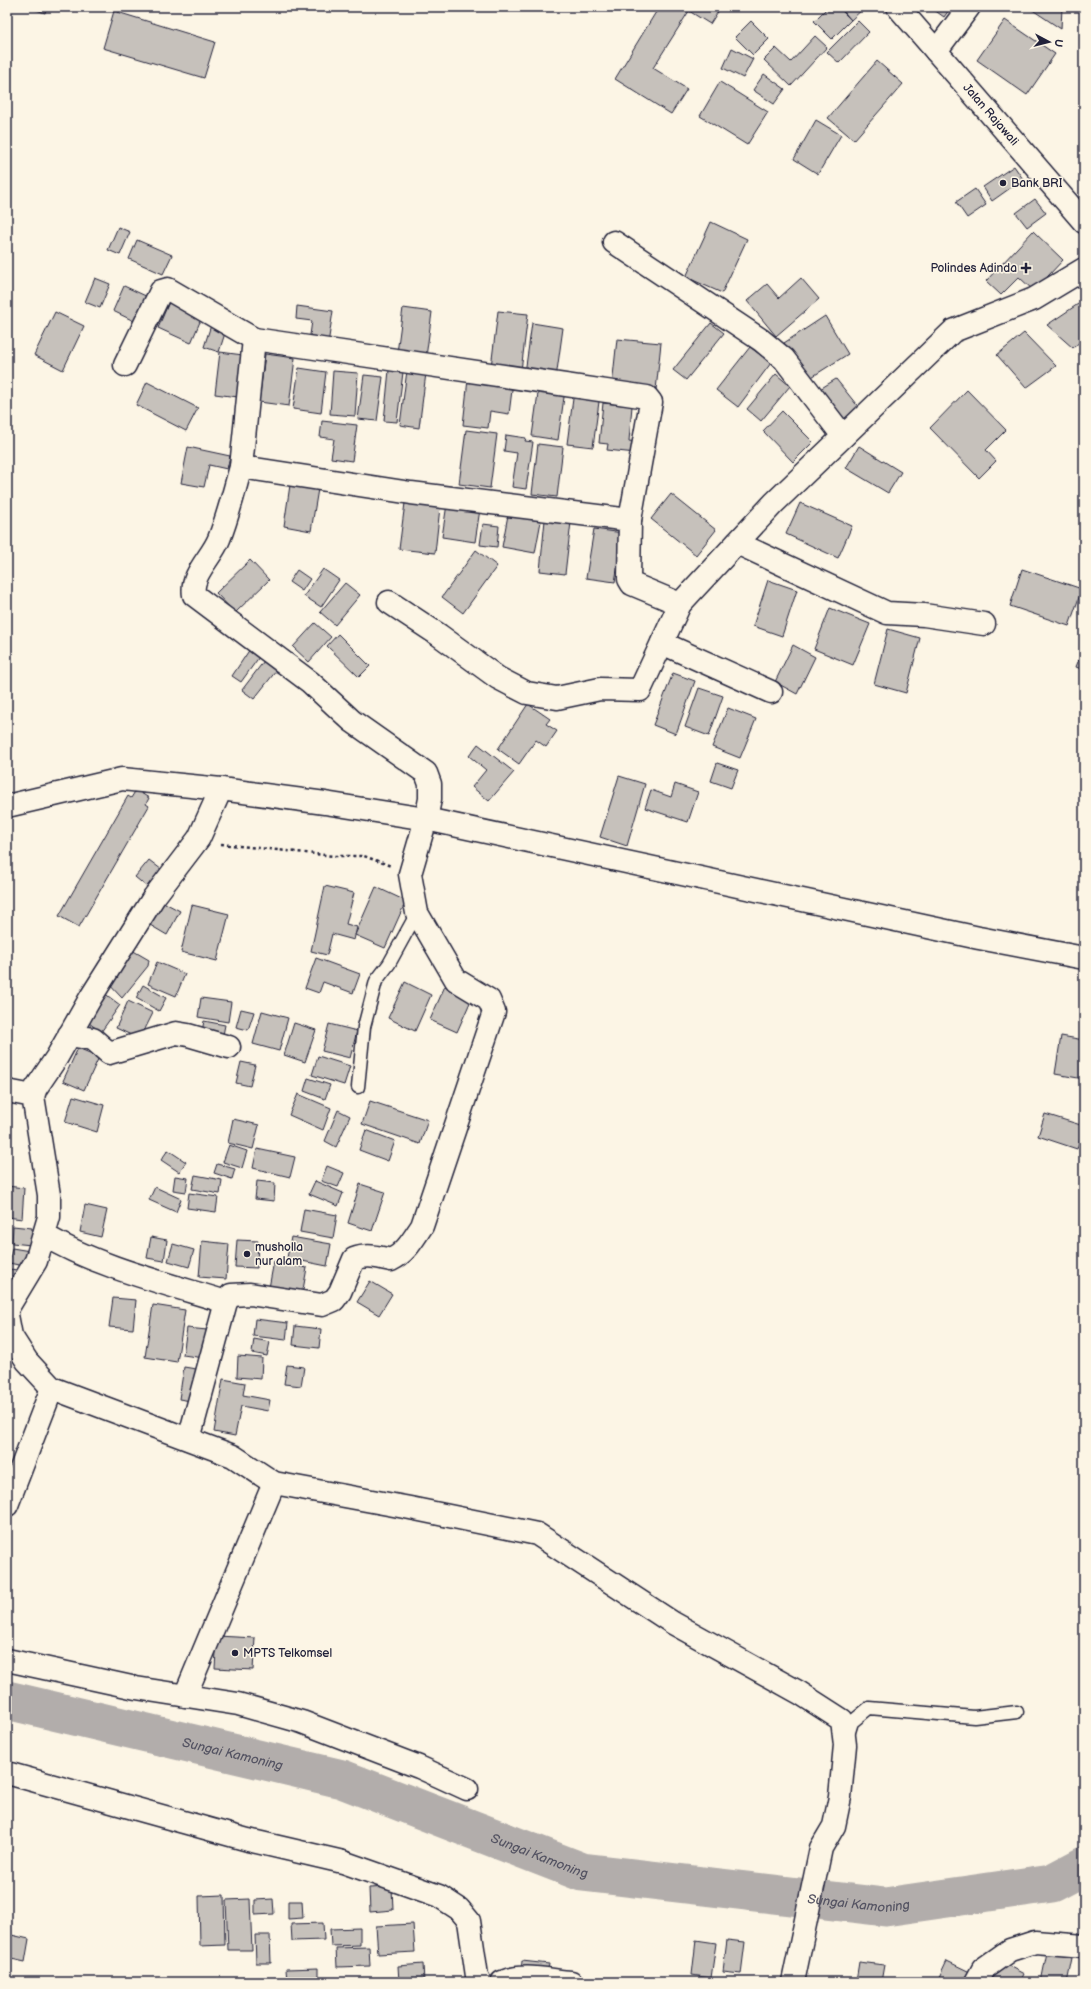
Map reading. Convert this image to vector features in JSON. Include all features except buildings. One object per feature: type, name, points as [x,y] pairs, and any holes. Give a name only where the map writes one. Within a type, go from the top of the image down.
[{"type":"street","name":"Jalan Rajawali","points":[[898,7],[1084,222]]},
{"type":"street","points":[[936,51],[969,7]]},
{"type":"street","points":[[614,242],[761,340],[784,359],[843,436]]},
{"type":"street","points":[[389,602],[439,634],[498,678],[527,693],[544,696],[569,697],[600,689],[640,690],[680,604],[774,503],[953,331],[1034,299],[1084,269]]},
{"type":"street","points":[[125,365],[161,291],[168,289],[254,339],[647,397],[650,402],[630,520],[629,579],[632,584],[680,604]]},
{"type":"street","points":[[189,1439],[226,1302],[231,1295],[250,1294],[322,1305],[334,1300],[340,1292],[354,1259],[362,1256],[374,1256],[391,1260],[403,1253],[422,1226],[494,1012],[489,1000],[456,980],[418,913],[410,874],[426,819],[430,799],[430,784],[426,773],[352,721],[310,682],[194,595],[193,588],[197,577],[219,540],[241,467],[254,339]]},
{"type":"street","points":[[241,467],[411,493],[630,520]]},
{"type":"street","points":[[737,543],[887,613],[924,615],[984,624]]},
{"type":"street","points":[[662,643],[770,692]]},
{"type":"street","points":[[7,806],[122,779],[221,789],[426,819],[979,938],[1083,953]]},
{"type":"street","points":[[7,1309],[36,1261],[49,1217],[49,1195],[33,1096],[36,1088],[154,897],[199,838],[221,789]]},
{"type":"street","points":[[69,1035],[92,1039],[109,1053],[176,1033],[230,1047]]},
{"type":"street","points":[[7,1091],[33,1096]]},
{"type":"street","points":[[44,1234],[64,1248],[131,1272],[226,1302]]},
{"type":"street","points":[[7,1315],[12,1336],[27,1361],[52,1388],[233,1456],[274,1483],[410,1508],[537,1534],[673,1623],[800,1693],[842,1720],[845,1745],[840,1797],[834,1826],[821,1848],[793,1982]]},
{"type":"street","points":[[7,1505],[52,1388]]},
{"type":"street","points":[[185,1696],[274,1483]]},
{"type":"street","points":[[7,1660],[136,1688],[238,1704],[302,1722],[419,1767],[467,1788]]},
{"type":"street","points":[[7,1773],[248,1840],[343,1862],[439,1896],[459,1909],[469,1920],[477,1976],[480,1982]]},
{"type":"street","points":[[976,1982],[983,1969],[1010,1950],[1035,1942],[1084,1946]]},
{"type":"street","points":[[502,1982],[512,1978],[527,1977],[571,1982]]},
{"type":"lane","points":[[358,1087],[364,1027],[376,981],[389,964],[418,913]]},
{"type":"lane","points":[[845,1745],[852,1722],[868,1708],[974,1717],[1017,1712]]},
{"type":"path","points":[[199,838],[218,844],[334,856],[364,856],[410,874]]},
{"type":"waterway","name":"Sungai Kamoning","points":[[7,1700],[342,1779],[582,1872],[885,1907],[1052,1883],[1084,1866]]},
{"type":"place","name":"Bank BRI","points":[[1003,183]]},
{"type":"place","name":"Polindes Adinda","points":[[1026,268]]},
{"type":"place","name":"musholla nur alam","points":[[247,1254]]},
{"type":"place","name":"MPTS Telkomsel","points":[[235,1653]]}]
